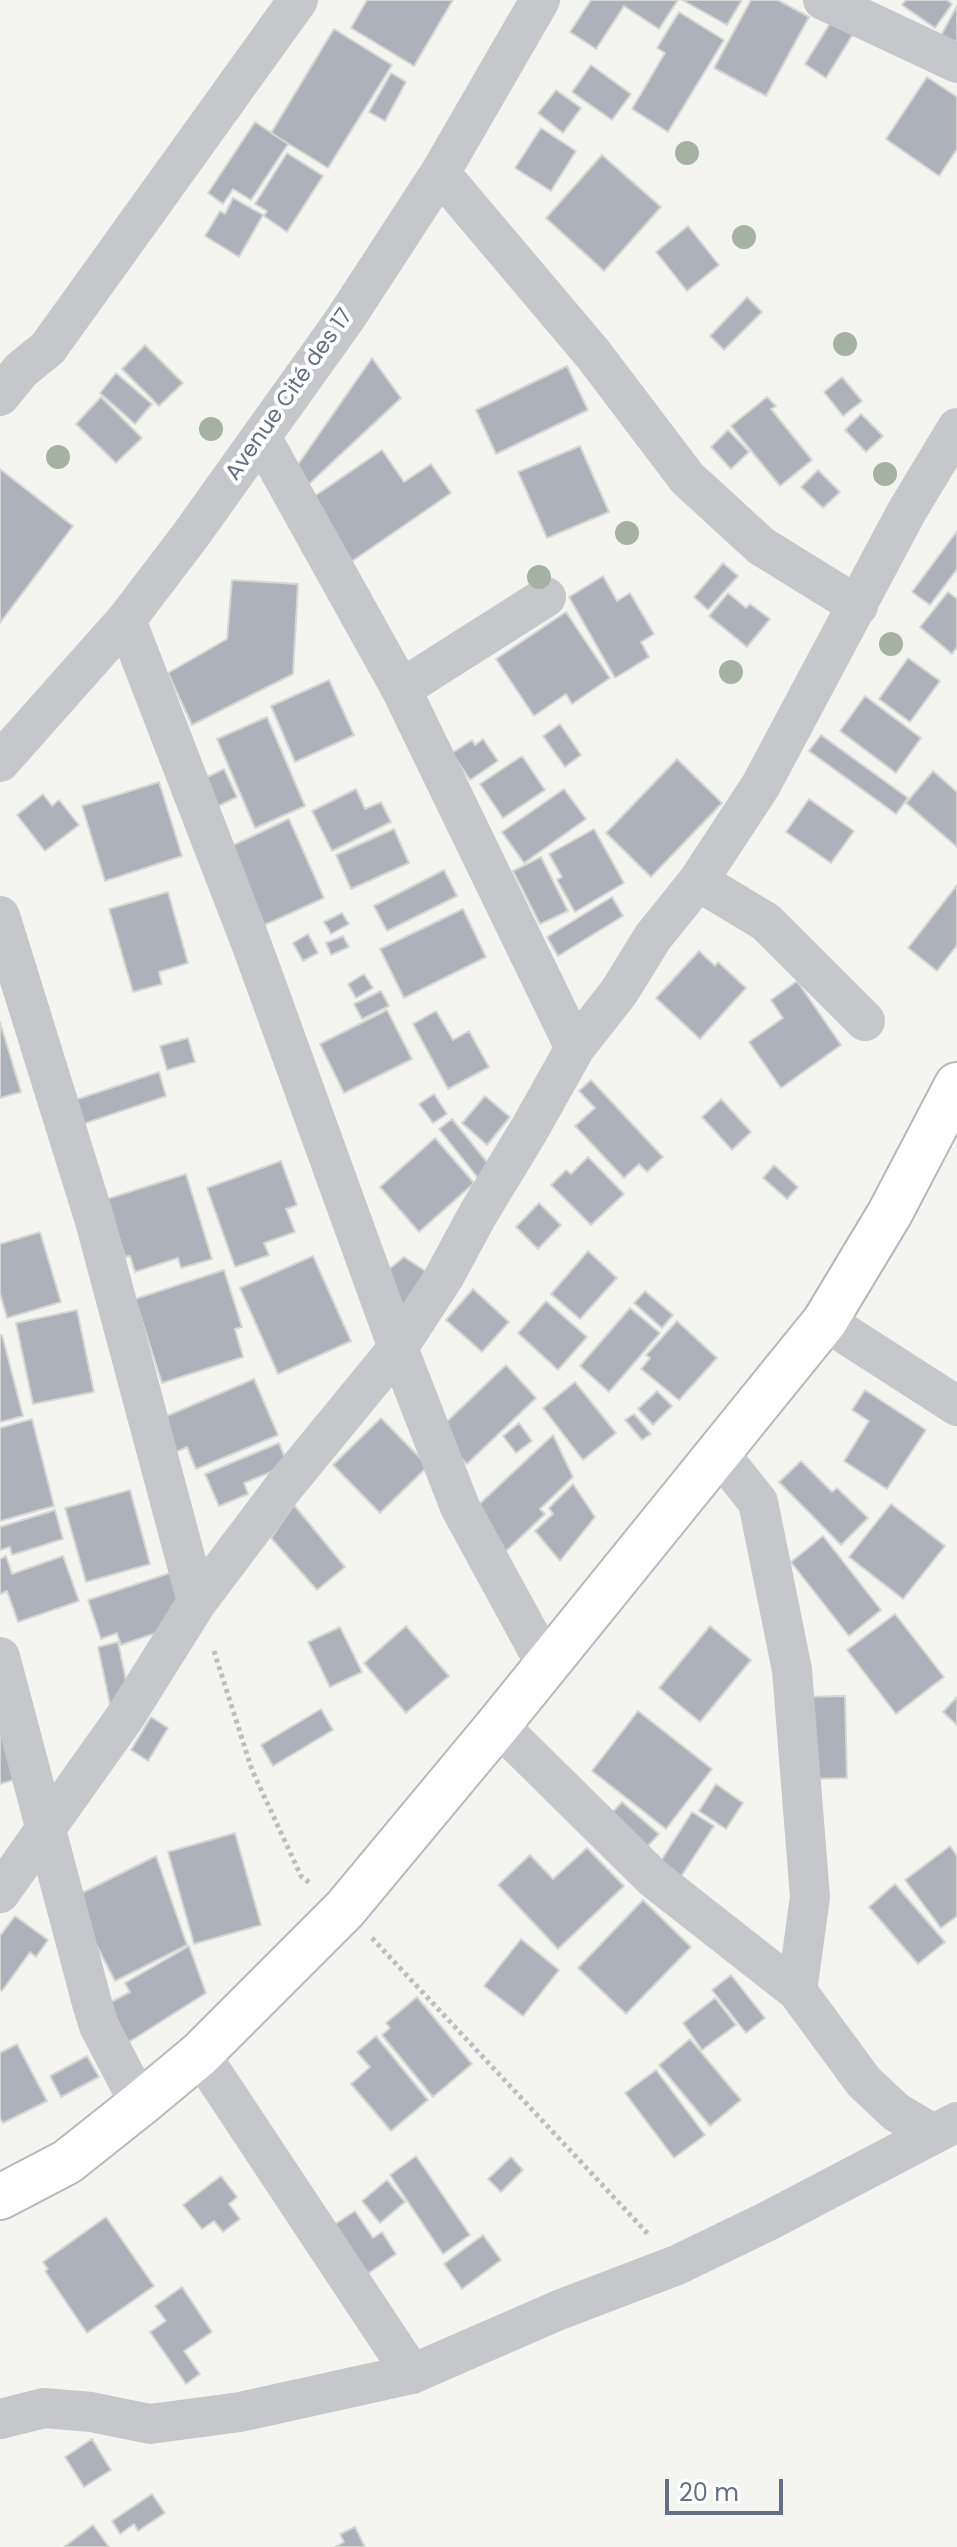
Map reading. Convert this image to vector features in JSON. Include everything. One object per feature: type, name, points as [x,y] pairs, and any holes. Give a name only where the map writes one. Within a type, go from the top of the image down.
[{"type":"main road","points":[[0,2197],[67,2162],[200,2054],[345,1909],[825,1321],[890,1213],[955,1092]]},
{"type":"street","points":[[0,396],[21,370],[48,348],[298,0]]},
{"type":"street","name":"Avenue Cité des 17","points":[[0,762],[126,620],[345,319],[440,173],[540,0]]},
{"type":"street","points":[[823,0],[957,63]]},
{"type":"street","points":[[440,173],[593,354],[687,478],[761,546],[858,606]]},
{"type":"street","points":[[0,1893],[125,1717],[197,1602],[283,1488],[398,1348],[444,1277],[575,1048],[619,992],[653,937],[698,881],[761,785],[907,511],[957,428]]},
{"type":"street","points":[[261,437],[401,689],[575,1048]]},
{"type":"street","points":[[401,689],[546,597]]},
{"type":"street","points":[[126,620],[251,943],[398,1348],[460,1507],[546,1665]]},
{"type":"street","points":[[698,881],[766,922],[865,1021]]},
{"type":"street","points":[[0,916],[95,1221],[197,1602]]},
{"type":"street","points":[[825,1321],[957,1406]]},
{"type":"street","points":[[718,1452],[758,1502],[792,1670],[810,1897],[797,1991]]},
{"type":"street","points":[[0,1657],[99,2026],[140,2104]]},
{"type":"street","points":[[498,1725],[653,1878],[797,1991],[864,2082],[896,2112],[945,2128]]},
{"type":"street","points":[[200,2054],[412,2374]]},
{"type":"street","points":[[0,2419],[44,2408],[91,2412],[150,2424],[240,2412],[412,2374],[559,2310],[677,2265],[945,2128]]},
{"type":"path","points":[[197,1602],[252,1770],[301,1876],[345,1909],[677,2265]]},
{"type":"building","points":[[367,0],[453,0],[414,66],[351,28]]},
{"type":"building","points":[[591,0],[678,0],[659,29],[624,6],[596,49],[570,32]]},
{"type":"building","points":[[682,0],[742,0],[727,25]]},
{"type":"building","points":[[751,0],[778,0],[809,17],[766,96],[714,68]]},
{"type":"building","points":[[906,0],[947,0],[952,4],[935,28],[902,5]]},
{"type":"building","points":[[957,6],[957,51],[938,41]]},
{"type":"building","points":[[679,12],[724,40],[668,132],[632,109],[665,53],[657,48]]},
{"type":"building","points":[[832,20],[853,34],[826,78],[805,64]]},
{"type":"building","points":[[334,29],[392,65],[328,168],[271,133]]},
{"type":"building","points":[[591,65],[631,94],[612,120],[572,92]]},
{"type":"building","points":[[391,73],[406,82],[385,121],[369,112]]},
{"type":"building","points":[[927,77],[957,97],[957,149],[939,176],[886,139]]},
{"type":"building","points":[[556,90],[581,108],[563,133],[538,113]]},
{"type":"building","points":[[255,122],[288,144],[251,200],[233,189],[223,204],[208,193]]},
{"type":"building","points":[[541,128],[576,151],[551,191],[515,168]]},
{"type":"building","points":[[287,153],[323,176],[287,232],[264,216],[267,211],[255,204]]},
{"type":"building","points":[[602,155],[661,207],[604,271],[546,218]]},
{"type":"building","points":[[233,198],[263,215],[239,257],[205,236],[220,211],[225,214]]},
{"type":"building","points":[[688,226],[719,265],[687,291],[656,252]]},
{"type":"building","points":[[747,297],[762,312],[724,350],[710,336]]},
{"type":"building","points":[[145,345],[183,383],[159,406],[122,369]]},
{"type":"building","points":[[372,358],[401,398],[309,484],[297,466]]},
{"type":"building","points":[[567,366],[588,410],[496,454],[476,410]]},
{"type":"building","points":[[116,373],[152,404],[135,424],[100,393]]},
{"type":"building","points":[[842,377],[862,401],[843,416],[824,392]]},
{"type":"building","points":[[101,397],[142,438],[116,463],[76,424]]},
{"type":"building","points":[[767,397],[776,406],[771,409],[812,460],[780,486],[731,426]]},
{"type":"building","points":[[861,414],[883,436],[866,452],[845,430]]},
{"type":"building","points":[[728,430],[749,452],[731,469],[711,447]]},
{"type":"building","points":[[580,446],[609,512],[547,538],[518,472]]},
{"type":"building","points":[[382,450],[404,482],[431,464],[451,493],[351,562],[309,500]]},
{"type":"building","points":[[0,469],[73,526],[0,623]]},
{"type":"building","points":[[818,470],[840,492],[823,508],[801,487]]},
{"type":"building","points":[[957,531],[957,569],[930,605],[912,592]]},
{"type":"building","points":[[723,563],[738,576],[708,610],[694,597]]},
{"type":"building","points":[[603,576],[617,601],[630,593],[654,634],[641,642],[649,657],[615,678],[569,597]]},
{"type":"building","points":[[232,580],[298,584],[293,674],[192,725],[168,673],[227,639]]},
{"type":"building","points":[[948,592],[957,599],[957,647],[952,654],[920,627]]},
{"type":"building","points":[[728,593],[746,608],[750,604],[770,619],[747,647],[709,616]]},
{"type":"building","points":[[566,612],[610,678],[572,704],[566,694],[534,716],[496,659]]},
{"type":"building","points":[[908,658],[940,681],[910,722],[879,699]]},
{"type":"building","points":[[329,680],[354,735],[295,762],[271,706]]},
{"type":"building","points":[[865,696],[921,738],[896,773],[840,731]]},
{"type":"building","points":[[267,717],[305,806],[255,828],[217,739]]},
{"type":"building","points":[[560,724],[581,755],[565,767],[543,736]]},
{"type":"building","points":[[821,735],[908,798],[896,814],[809,751]]},
{"type":"building","points":[[483,739],[498,761],[470,780],[452,753],[472,740],[475,745]]},
{"type":"building","points":[[522,756],[545,790],[503,818],[480,784]]},
{"type":"building","points":[[677,759],[722,803],[651,877],[606,833]]},
{"type":"building","points":[[224,769],[237,797],[206,812],[193,784]]},
{"type":"building","points":[[933,771],[957,792],[957,847],[906,803]]},
{"type":"building","points":[[159,782],[182,856],[105,881],[82,806]]},
{"type":"building","points":[[356,789],[365,809],[381,802],[391,822],[332,851],[312,811]]},
{"type":"building","points":[[564,789],[586,819],[524,863],[502,832]]},
{"type":"building","points":[[43,794],[52,806],[59,800],[79,825],[45,851],[17,815]]},
{"type":"building","points":[[809,799],[854,831],[831,863],[786,832]]},
{"type":"building","points":[[289,819],[324,898],[260,927],[225,849]]},
{"type":"building","points":[[394,829],[409,863],[351,889],[336,855]]},
{"type":"building","points":[[594,829],[624,883],[575,912],[557,880],[562,877],[549,854]]},
{"type":"building","points":[[541,857],[568,911],[540,924],[513,871]]},
{"type":"building","points":[[444,870],[457,896],[387,931],[374,906]]},
{"type":"building","points":[[957,885],[957,945],[937,971],[908,948]]},
{"type":"building","points":[[168,892],[188,963],[159,972],[162,984],[133,992],[109,909]]},
{"type":"building","points":[[612,897],[623,916],[558,956],[547,937]]},
{"type":"building","points":[[463,909],[486,957],[404,998],[380,949]]},
{"type":"building","points":[[342,913],[349,924],[331,934],[324,922]]},
{"type":"building","points":[[308,934],[318,953],[303,961],[293,943]]},
{"type":"building","points":[[343,936],[349,947],[331,955],[326,943]]},
{"type":"building","points":[[699,951],[715,966],[718,962],[746,988],[700,1039],[656,998]]},
{"type":"building","points":[[364,974],[373,988],[356,998],[348,984]]},
{"type":"building","points":[[797,981],[841,1045],[781,1088],[749,1042],[783,1018],[771,1000]]},
{"type":"building","points":[[381,991],[389,1006],[362,1019],[354,1004]]},
{"type":"building","points":[[387,1010],[412,1059],[344,1093],[320,1044]]},
{"type":"building","points":[[436,1011],[453,1040],[469,1031],[489,1067],[448,1089],[413,1024]]},
{"type":"building","points":[[0,1022],[21,1092],[0,1098]]},
{"type":"building","points":[[188,1038],[195,1062],[167,1070],[160,1046]]},
{"type":"building","points":[[159,1072],[166,1096],[77,1126],[69,1102]]},
{"type":"building","points":[[591,1080],[663,1157],[647,1172],[639,1164],[624,1178],[575,1126],[595,1108],[579,1091]]},
{"type":"building","points":[[434,1094],[447,1114],[433,1123],[419,1104]]},
{"type":"building","points":[[485,1096],[510,1117],[487,1145],[462,1123]]},
{"type":"building","points":[[721,1099],[751,1132],[732,1150],[702,1117]]},
{"type":"building","points":[[452,1119],[491,1167],[478,1178],[439,1129]]},
{"type":"building","points":[[435,1138],[474,1183],[419,1232],[380,1187]]},
{"type":"building","points":[[588,1157],[624,1194],[591,1225],[551,1185],[566,1170],[571,1174]]},
{"type":"building","points":[[281,1161],[297,1205],[286,1209],[295,1232],[264,1243],[269,1255],[235,1267],[207,1188]]},
{"type":"building","points":[[774,1165],[798,1187],[787,1199],[763,1178]]},
{"type":"building","points":[[186,1174],[212,1259],[181,1268],[178,1258],[135,1272],[130,1256],[125,1257],[107,1199]]},
{"type":"building","points":[[539,1203],[561,1225],[538,1249],[516,1227]]},
{"type":"building","points":[[40,1232],[61,1302],[7,1318],[0,1293],[0,1244]]},
{"type":"building","points":[[588,1251],[617,1278],[580,1319],[551,1294]]},
{"type":"building","points":[[313,1256],[351,1341],[278,1374],[240,1288]]},
{"type":"building","points":[[404,1257],[427,1272],[399,1313],[382,1275]]},
{"type":"building","points":[[224,1270],[242,1327],[235,1329],[243,1357],[162,1383],[135,1299]]},
{"type":"building","points":[[473,1289],[509,1322],[482,1352],[446,1320]]},
{"type":"building","points":[[645,1291],[673,1315],[662,1328],[634,1303]]},
{"type":"building","points":[[546,1301],[587,1337],[558,1370],[518,1333]]},
{"type":"building","points":[[630,1308],[660,1333],[609,1392],[580,1366]]},
{"type":"building","points":[[77,1310],[94,1392],[33,1404],[16,1323]]},
{"type":"building","points":[[677,1321],[717,1358],[679,1400],[641,1369],[650,1358],[646,1355]]},
{"type":"building","points":[[0,1336],[23,1416],[0,1422]]},
{"type":"building","points":[[506,1365],[536,1398],[467,1464],[436,1432]]},
{"type":"building","points":[[254,1379],[278,1435],[196,1469],[187,1447],[169,1455],[155,1421]]},
{"type":"building","points":[[575,1382],[616,1433],[583,1460],[543,1408]]},
{"type":"building","points":[[865,1390],[926,1430],[887,1489],[844,1461],[869,1421],[852,1410]]},
{"type":"building","points":[[657,1391],[672,1406],[653,1425],[638,1409]]},
{"type":"building","points":[[634,1414],[651,1434],[642,1440],[625,1420]]},
{"type":"building","points":[[381,1418],[428,1466],[380,1513],[333,1465]]},
{"type":"building","points":[[32,1419],[54,1506],[0,1521],[0,1428]]},
{"type":"building","points":[[519,1423],[532,1441],[516,1453],[503,1436]]},
{"type":"building","points":[[553,1435],[573,1477],[540,1509],[545,1514],[505,1552],[473,1510]]},
{"type":"building","points":[[279,1443],[288,1465],[244,1483],[248,1494],[219,1506],[205,1474]]},
{"type":"building","points":[[801,1461],[832,1492],[837,1488],[868,1518],[841,1545],[779,1482]]},
{"type":"building","points":[[573,1484],[595,1517],[560,1561],[535,1531],[553,1514],[549,1508]]},
{"type":"building","points":[[130,1490],[150,1564],[86,1582],[65,1508]]},
{"type":"building","points":[[891,1504],[945,1546],[903,1599],[849,1557]]},
{"type":"building","points":[[294,1505],[345,1567],[317,1590],[271,1538]]},
{"type":"building","points":[[55,1510],[63,1539],[12,1555],[10,1547],[0,1550],[0,1527]]},
{"type":"building","points":[[823,1536],[881,1610],[849,1636],[791,1562]]},
{"type":"building","points":[[6,1556],[12,1574],[63,1556],[79,1601],[18,1622],[7,1591],[0,1594],[0,1559]]},
{"type":"building","points":[[173,1572],[186,1611],[176,1626],[121,1645],[117,1633],[101,1639],[88,1600]]},
{"type":"building","points":[[895,1614],[944,1677],[896,1714],[847,1650]]},
{"type":"building","points":[[406,1626],[449,1676],[406,1713],[364,1663]]},
{"type":"building","points":[[710,1626],[751,1660],[700,1722],[659,1688]]},
{"type":"building","points":[[340,1627],[362,1672],[330,1687],[308,1642]]},
{"type":"building","points":[[118,1642],[130,1700],[113,1719],[98,1647]]},
{"type":"building","points":[[845,1696],[847,1778],[806,1779],[804,1697]]},
{"type":"building","points":[[957,1697],[957,1725],[943,1712]]},
{"type":"building","points":[[321,1709],[333,1730],[273,1766],[261,1745]]},
{"type":"building","points":[[638,1711],[712,1769],[666,1829],[592,1771]]},
{"type":"building","points":[[151,1717],[168,1728],[148,1761],[131,1750]]},
{"type":"building","points":[[0,1725],[16,1779],[0,1784]]},
{"type":"building","points":[[716,1784],[743,1803],[726,1829],[699,1811]]},
{"type":"building","points":[[622,1802],[659,1834],[644,1850],[607,1818]]},
{"type":"building","points":[[692,1812],[714,1826],[680,1878],[659,1864]]},
{"type":"building","points":[[235,1833],[261,1925],[194,1944],[168,1852]]},
{"type":"building","points":[[950,1846],[957,1856],[957,1916],[941,1928],[905,1880]]},
{"type":"building","points":[[587,1848],[624,1886],[558,1949],[498,1885],[530,1855],[553,1879]]},
{"type":"building","points":[[156,1856],[187,1945],[115,1981],[72,1898]]},
{"type":"building","points":[[895,1884],[945,1942],[918,1964],[869,1907]]},
{"type":"building","points":[[643,1900],[691,1947],[626,2014],[578,1968]]},
{"type":"building","points":[[15,1916],[48,1940],[36,1957],[30,1952],[2,1991],[0,1936]]},
{"type":"building","points":[[521,1939],[559,1970],[523,2016],[484,1986]]},
{"type":"building","points":[[189,1946],[206,1993],[121,2047],[105,2005],[130,1992],[125,1983]]},
{"type":"building","points":[[731,1975],[765,2018],[746,2033],[712,1990]]},
{"type":"building","points":[[417,1997],[472,2064],[433,2097],[382,2035],[390,2028],[386,2023]]},
{"type":"building","points":[[715,1998],[736,2025],[702,2050],[683,2023]]},
{"type":"building","points":[[376,2036],[428,2100],[391,2131],[351,2084],[370,2067],[357,2052]]},
{"type":"building","points":[[690,2039],[741,2100],[710,2126],[659,2065]]},
{"type":"building","points":[[17,2044],[47,2101],[3,2123],[0,2118],[0,2053]]},
{"type":"building","points":[[87,2056],[99,2077],[61,2097],[50,2076]]},
{"type":"building","points":[[656,2070],[705,2135],[674,2158],[625,2093]]},
{"type":"building","points":[[416,2156],[470,2235],[443,2254],[390,2175]]},
{"type":"building","points":[[511,2157],[523,2170],[501,2192],[488,2179]]},
{"type":"building","points":[[221,2176],[237,2197],[229,2204],[240,2219],[223,2232],[214,2221],[202,2229],[183,2205]]},
{"type":"building","points":[[387,2180],[405,2202],[380,2223],[362,2201]]},
{"type":"building","points":[[355,2211],[373,2238],[382,2232],[396,2254],[366,2275],[334,2225]]},
{"type":"building","points":[[106,2217],[154,2286],[87,2333],[45,2271],[48,2269],[43,2262]]},
{"type":"building","points":[[483,2235],[501,2260],[462,2289],[444,2264]]},
{"type":"building","points":[[182,2287],[212,2332],[184,2351],[200,2374],[186,2384],[150,2332],[166,2321],[155,2306]]},
{"type":"building","points":[[92,2439],[111,2470],[84,2487],[65,2457]]},
{"type":"building","points":[[152,2494],[165,2513],[138,2531],[134,2524],[120,2534],[112,2521]]},
{"type":"building","points":[[93,2525],[109,2547],[64,2547]]},
{"type":"building","points":[[355,2527],[365,2547],[335,2547],[344,2542],[340,2534]]}]
